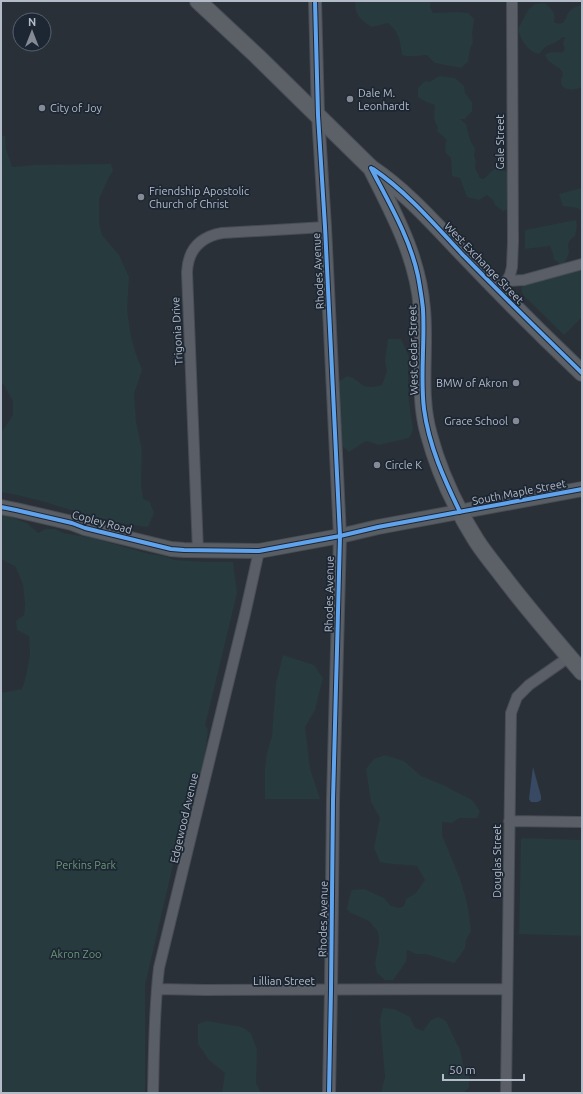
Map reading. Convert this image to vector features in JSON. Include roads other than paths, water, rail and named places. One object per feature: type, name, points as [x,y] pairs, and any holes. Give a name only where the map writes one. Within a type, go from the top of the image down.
[{"type":"main road","name":"West Exchange Street","points":[[198,1],[257,56],[371,168],[392,184],[503,287],[525,318],[582,373]]},
{"type":"main road","name":"West Cedar Street","points":[[371,168],[403,233],[410,250],[417,275],[422,309],[423,393],[426,422],[428,435],[440,468],[460,512],[476,541],[518,596],[582,672]]},
{"type":"main road","name":"South Maple Street","points":[[198,551],[259,551],[582,489]]},
{"type":"main road","name":"Copley Road","points":[[1,507],[72,523],[85,528],[171,549],[198,551]]},
{"type":"street","name":"Rhodes Avenue","points":[[315,1],[318,115],[340,536],[333,800],[329,1093]]},
{"type":"street","name":"Gale Street","points":[[503,287],[510,275],[512,267],[513,242],[512,1]]},
{"type":"street","name":"Trigonia Drive","points":[[198,551],[187,272],[187,264],[190,256],[195,248],[205,239],[222,233],[325,228]]},
{"type":"street","points":[[503,287],[582,264]]},
{"type":"street","name":"Edgewood Avenue","points":[[153,1093],[154,1025],[156,988],[159,968],[259,551]]},
{"type":"street","name":"Douglas Street","points":[[506,1093],[511,713],[517,697],[529,685],[569,657]]},
{"type":"street","points":[[509,821],[582,822]]},
{"type":"street","name":"Lillian Street","points":[[156,988],[205,990],[507,989]]},
{"type":"water","points":[[533,767],[541,796],[541,800],[539,802],[531,802],[529,799]]},
{"type":"place","name":"Dale M. Leonhardt","points":[[350,99]]},
{"type":"place","name":"City of Joy","points":[[42,108]]},
{"type":"place","name":"Friendship Apostolic Church of Christ","points":[[141,197]]},
{"type":"place","name":"BMW of Akron","points":[[516,383]]},
{"type":"place","name":"Grace School","points":[[516,421]]},
{"type":"place","name":"Circle K","points":[[377,465]]},
{"type":"park label","name":"Perkins Park","points":[[86,865]]},
{"type":"park label","name":"Akron Zoo","points":[[76,954]]}]
